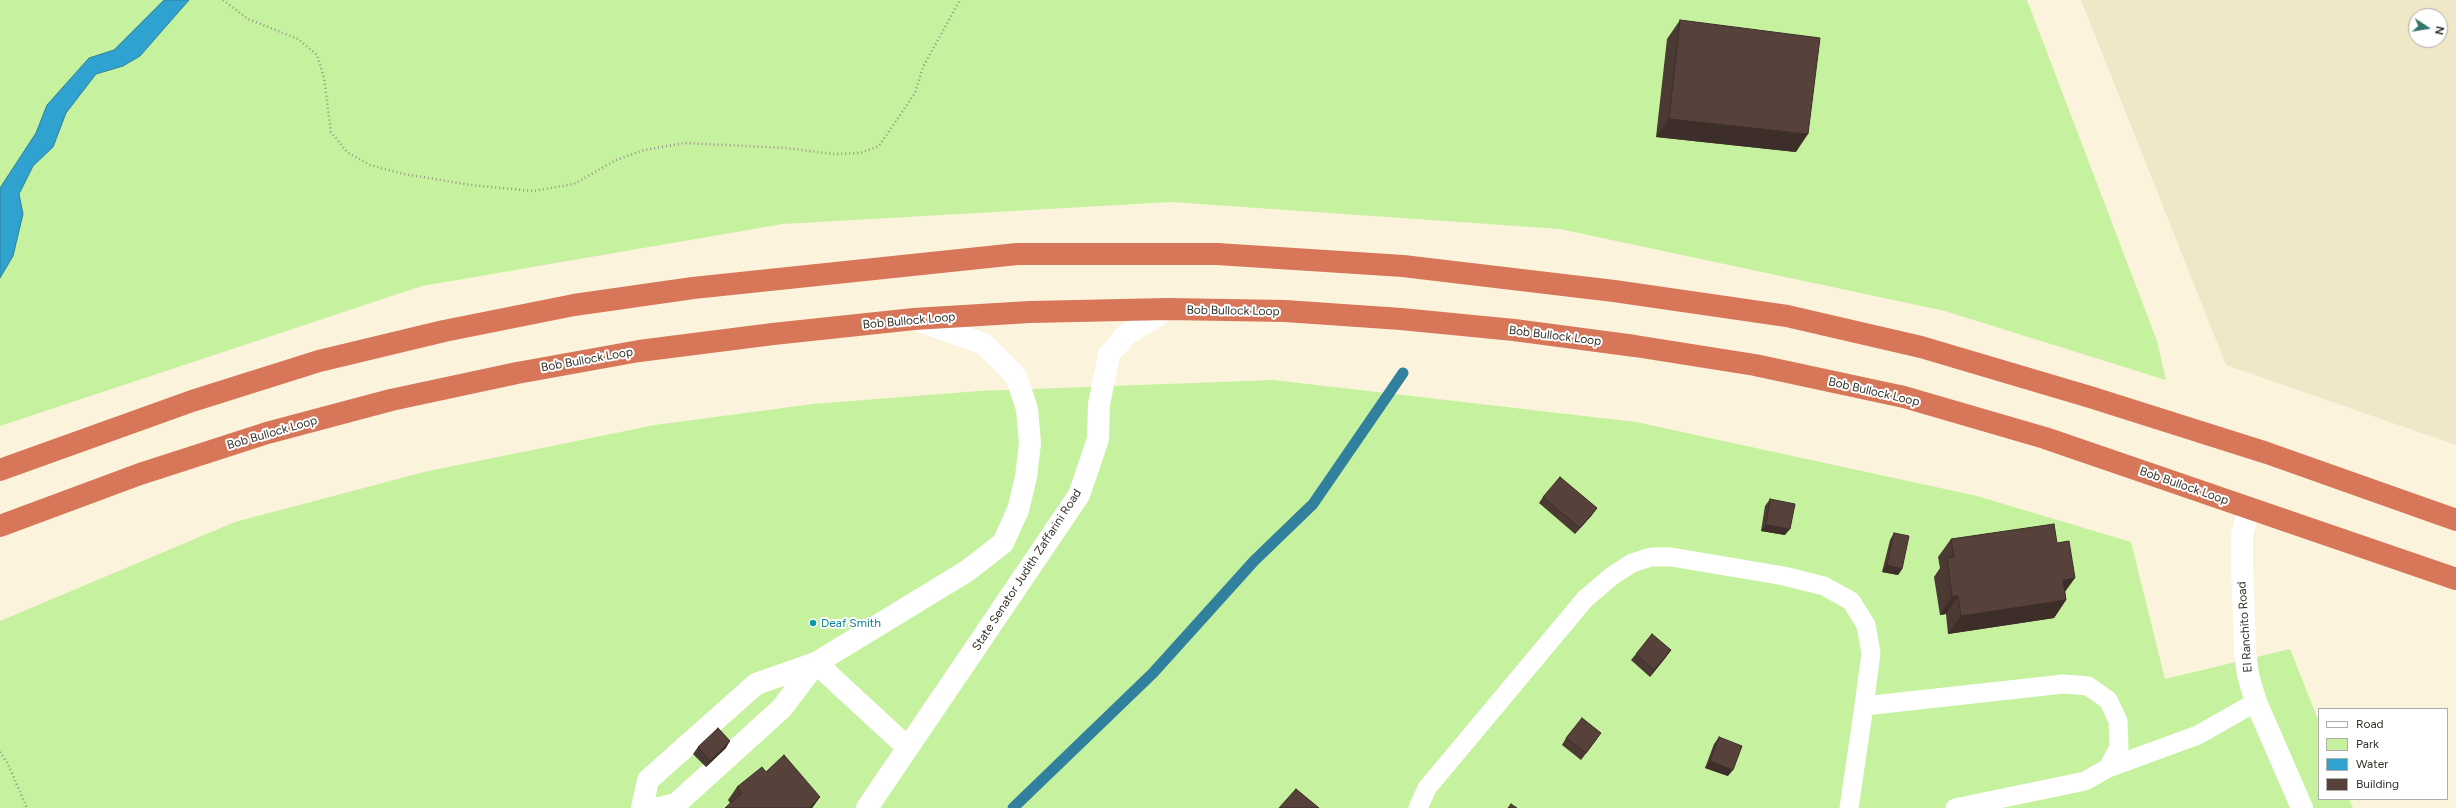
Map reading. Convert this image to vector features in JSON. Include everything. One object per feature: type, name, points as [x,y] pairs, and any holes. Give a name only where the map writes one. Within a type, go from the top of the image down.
[{"type":"highway","points":[[0,470],[192,401],[319,361],[444,331],[574,305],[693,288],[1017,254],[1217,254],[1403,266],[1614,291],[1786,316],[1921,348],[2090,397],[2267,453],[2456,520]]},
{"type":"highway","name":"Bob Bullock Loop","points":[[0,526],[140,474],[267,433],[391,400],[639,351],[773,334],[914,319],[1030,312],[1168,309],[1285,312],[1408,320],[1529,332],[1755,366],[1904,397],[2045,438],[2456,580]]},
{"type":"street","name":"State Senator Judith Zaffarini Road","points":[[867,808],[1079,495],[1098,439],[1099,404],[1109,355],[1126,335],[1168,309]]},
{"type":"street","points":[[642,808],[648,780],[756,684],[816,662],[967,571],[1003,543],[1018,510],[1026,477],[1030,443],[1028,408],[1016,376],[984,344],[914,319]]},
{"type":"street","name":"El Ranchito Road","points":[[2248,508],[2242,550],[2245,652],[2248,675],[2256,702],[2302,808]]},
{"type":"street","points":[[816,662],[908,748]]},
{"type":"street","points":[[659,808],[676,804],[782,708],[816,662]]},
{"type":"lane","points":[[1418,808],[1427,788],[1585,599],[1632,563],[1651,556],[1671,557],[1784,576],[1824,586],[1851,601],[1866,625],[1871,653],[1849,808]]},
{"type":"lane","points":[[1864,706],[2063,684],[2088,686],[2108,700],[2118,721],[2119,747],[2108,768]]},
{"type":"lane","points":[[1955,808],[2085,781],[2108,768],[2198,735],[2256,702]]},
{"type":"path","points":[[223,0],[248,19],[298,39],[317,54],[324,78],[331,132],[347,152],[370,165],[404,174],[471,185],[533,190],[574,184],[616,160],[644,150],[685,143],[786,148],[833,154],[860,153],[879,146],[915,92],[923,67],[960,0]]},
{"type":"path","points":[[0,752],[8,764],[27,808]]},
{"type":"shaded area","points":[[2081,0],[2456,0],[2456,445],[2226,365]]},
{"type":"green space","points":[[0,0],[2027,0],[2157,341],[2166,380],[1945,311],[1560,229],[1171,202],[783,224],[422,286],[0,426]]},
{"type":"green space","points":[[1273,380],[1636,422],[1977,496],[2131,542],[2165,679],[2290,649],[2318,719],[2318,800],[2349,800],[2353,808],[0,808],[0,621],[235,522],[424,472],[655,425],[813,404],[979,391]]},
{"type":"water","points":[[164,0],[189,0],[140,56],[123,66],[96,74],[66,113],[53,147],[33,166],[19,194],[23,214],[13,256],[0,278],[0,188],[36,133],[47,105],[89,58],[114,50]]},
{"type":"building","points":[[1680,20],[1820,38],[1808,134],[1669,119]]},
{"type":"building","points":[[1560,477],[1597,508],[1580,528],[1543,497]]},
{"type":"building","points":[[1770,499],[1795,504],[1790,529],[1766,525]]},
{"type":"building","points":[[2054,524],[2057,543],[2069,541],[2075,578],[2063,580],[2066,600],[1961,616],[1958,596],[1952,596],[1947,558],[1954,557],[1951,539]]},
{"type":"building","points":[[1894,533],[1909,536],[1902,569],[1887,565]]},
{"type":"building","points":[[1652,634],[1671,650],[1654,670],[1636,654]]},
{"type":"building","points":[[1582,718],[1601,733],[1586,753],[1566,738]]},
{"type":"building","points":[[718,728],[730,741],[710,761],[698,747]]},
{"type":"building","points":[[1719,737],[1742,746],[1733,770],[1710,761]]},
{"type":"building","points":[[784,755],[820,797],[809,808],[725,808],[742,793],[737,787],[762,767],[766,772]]},
{"type":"building","points":[[1296,789],[1319,808],[1279,808]]},
{"type":"building","points":[[1511,804],[1517,808],[1508,808]]},
{"type":"waterway","points":[[1013,808],[1153,673],[1254,561],[1313,504],[1403,373]]},
{"type":"place","name":"Deaf Smith","points":[[813,623]]}]
